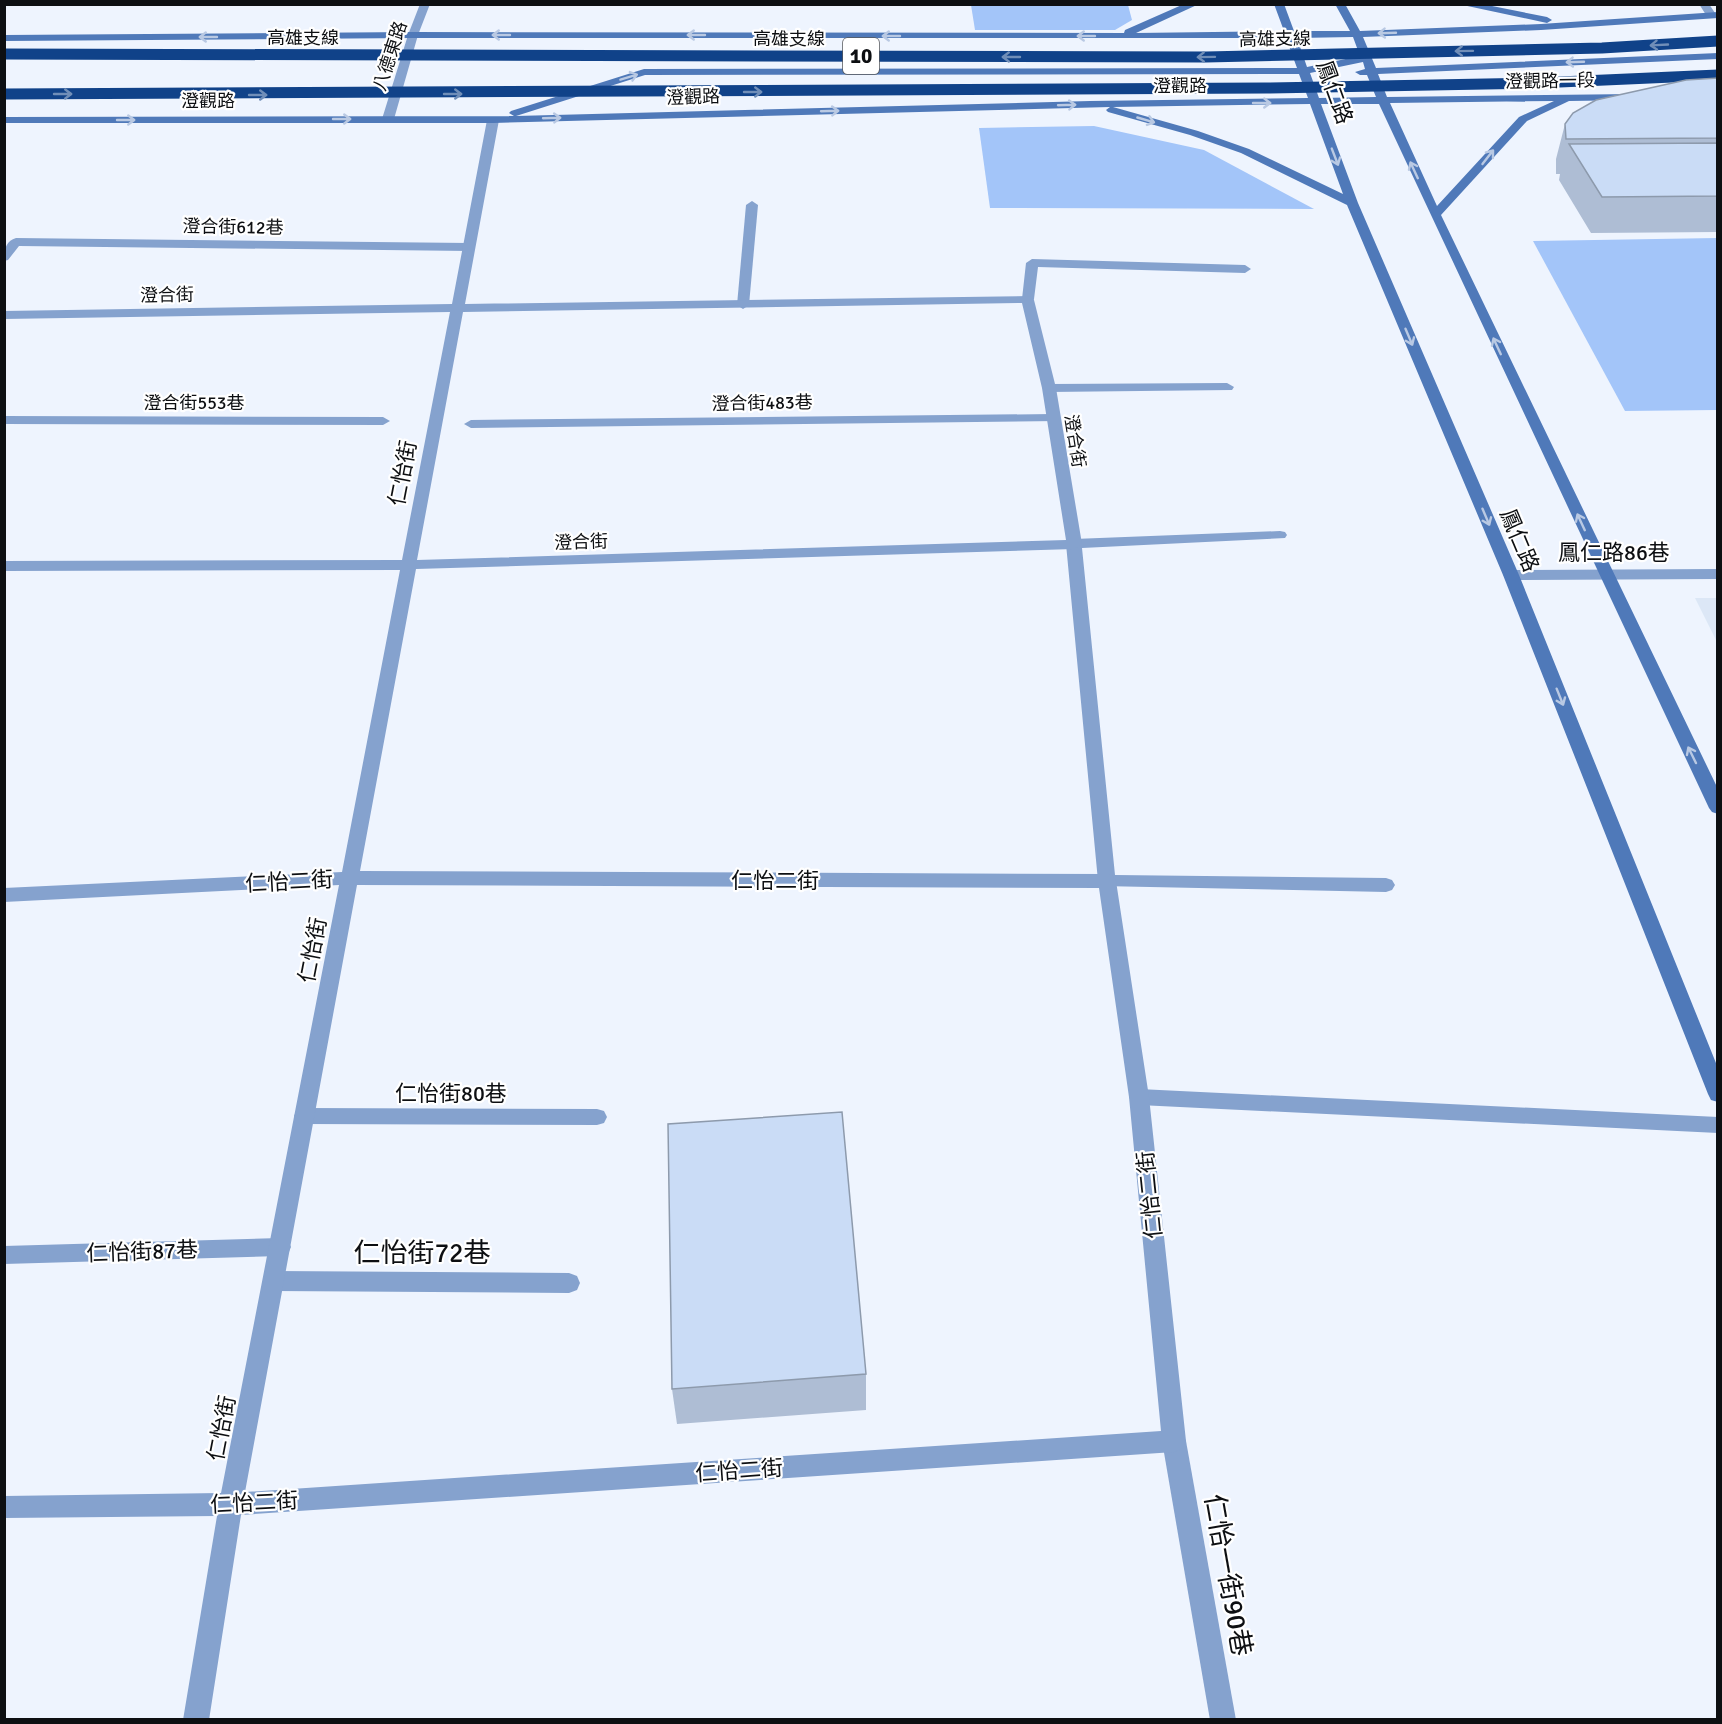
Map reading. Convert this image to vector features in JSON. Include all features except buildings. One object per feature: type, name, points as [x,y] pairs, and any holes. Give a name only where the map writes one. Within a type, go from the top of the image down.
[{"type":"highway","name":"高雄支線","points":[[4,54],[1206,57],[1602,48],[1718,41]]},
{"type":"highway","name":"10","points":[[4,94],[327,95],[1354,87],[1630,80],[1718,75]]},
{"type":"main road","points":[[1120,36],[1194,4]]},
{"type":"main road","name":"鳳仁路","points":[[1279,4],[1352,203],[1511,575],[1718,1094]]},
{"type":"main road","name":"鳳仁路","points":[[1340,4],[1357,34],[1383,101],[1435,215],[1718,808]]},
{"type":"main road","points":[[1463,4],[1578,25]]},
{"type":"main road","points":[[4,38],[414,35],[1291,35],[1578,25],[1715,16]]},
{"type":"main road","points":[[493,120],[644,72],[1305,77],[1371,70],[1718,56]]},
{"type":"main road","points":[[1305,77],[1366,58]]},
{"type":"main road","points":[[1435,215],[1523,119],[1573,97]]},
{"type":"main road","name":"澄觀路一段","points":[[1383,101],[1573,97],[1651,98]]},
{"type":"main road","name":"澄觀路","points":[[4,120],[388,118],[493,120],[1090,104],[1383,101]]},
{"type":"main road","points":[[1090,104],[1194,133],[1245,151],[1352,203]]},
{"type":"street","name":"八德東路","points":[[388,118],[425,4]]},
{"type":"street","points":[[1704,4],[1715,16]]},
{"type":"street","name":"仁怡街","points":[[196,1719],[231,1504],[493,120]]},
{"type":"street","points":[[743,305],[752,205]]},
{"type":"street","name":"澄合街612巷","points":[[4,257],[16,243],[469,247]]},
{"type":"street","points":[[1028,299],[1032,263],[1245,269]]},
{"type":"street","name":"澄合街","points":[[4,315],[457,310],[1028,299],[1049,388],[1074,544],[409,565],[4,566]]},
{"type":"street","points":[[1049,388],[1227,387]]},
{"type":"street","name":"澄合街483巷","points":[[471,424],[1053,418]]},
{"type":"street","name":"澄合街553巷","points":[[4,420],[382,421]]},
{"type":"street","points":[[1280,535],[1074,544],[1107,881],[1386,885]]},
{"type":"street","name":"鳳仁路86巷","points":[[1511,575],[1718,574]]},
{"type":"street","name":"仁怡二街","points":[[4,894],[350,878],[1107,881],[1138,1098],[1174,1441],[231,1504],[4,1507]]},
{"type":"street","points":[[1138,1098],[1718,1125]]},
{"type":"street","name":"仁怡街80巷","points":[[304,1116],[597,1118]]},
{"type":"street","name":"仁怡街87巷","points":[[4,1255],[280,1247]]},
{"type":"street","name":"仁怡街72巷","points":[[274,1281],[569,1283]]},
{"type":"street","name":"仁怡一街90巷","points":[[1174,1441],[1223,1719]]},
{"type":"shaded area","points":[[971,5],[1128,5],[1132,20],[1115,30],[975,30]]},
{"type":"shaded area","points":[[1094,126],[1204,150],[1314,209],[990,208],[979,128]]},
{"type":"shaded area","points":[[1717,238],[1717,410],[1625,411],[1533,241]]},
{"type":"shaded area","points":[[1695,598],[1717,598],[1717,642]]}]
